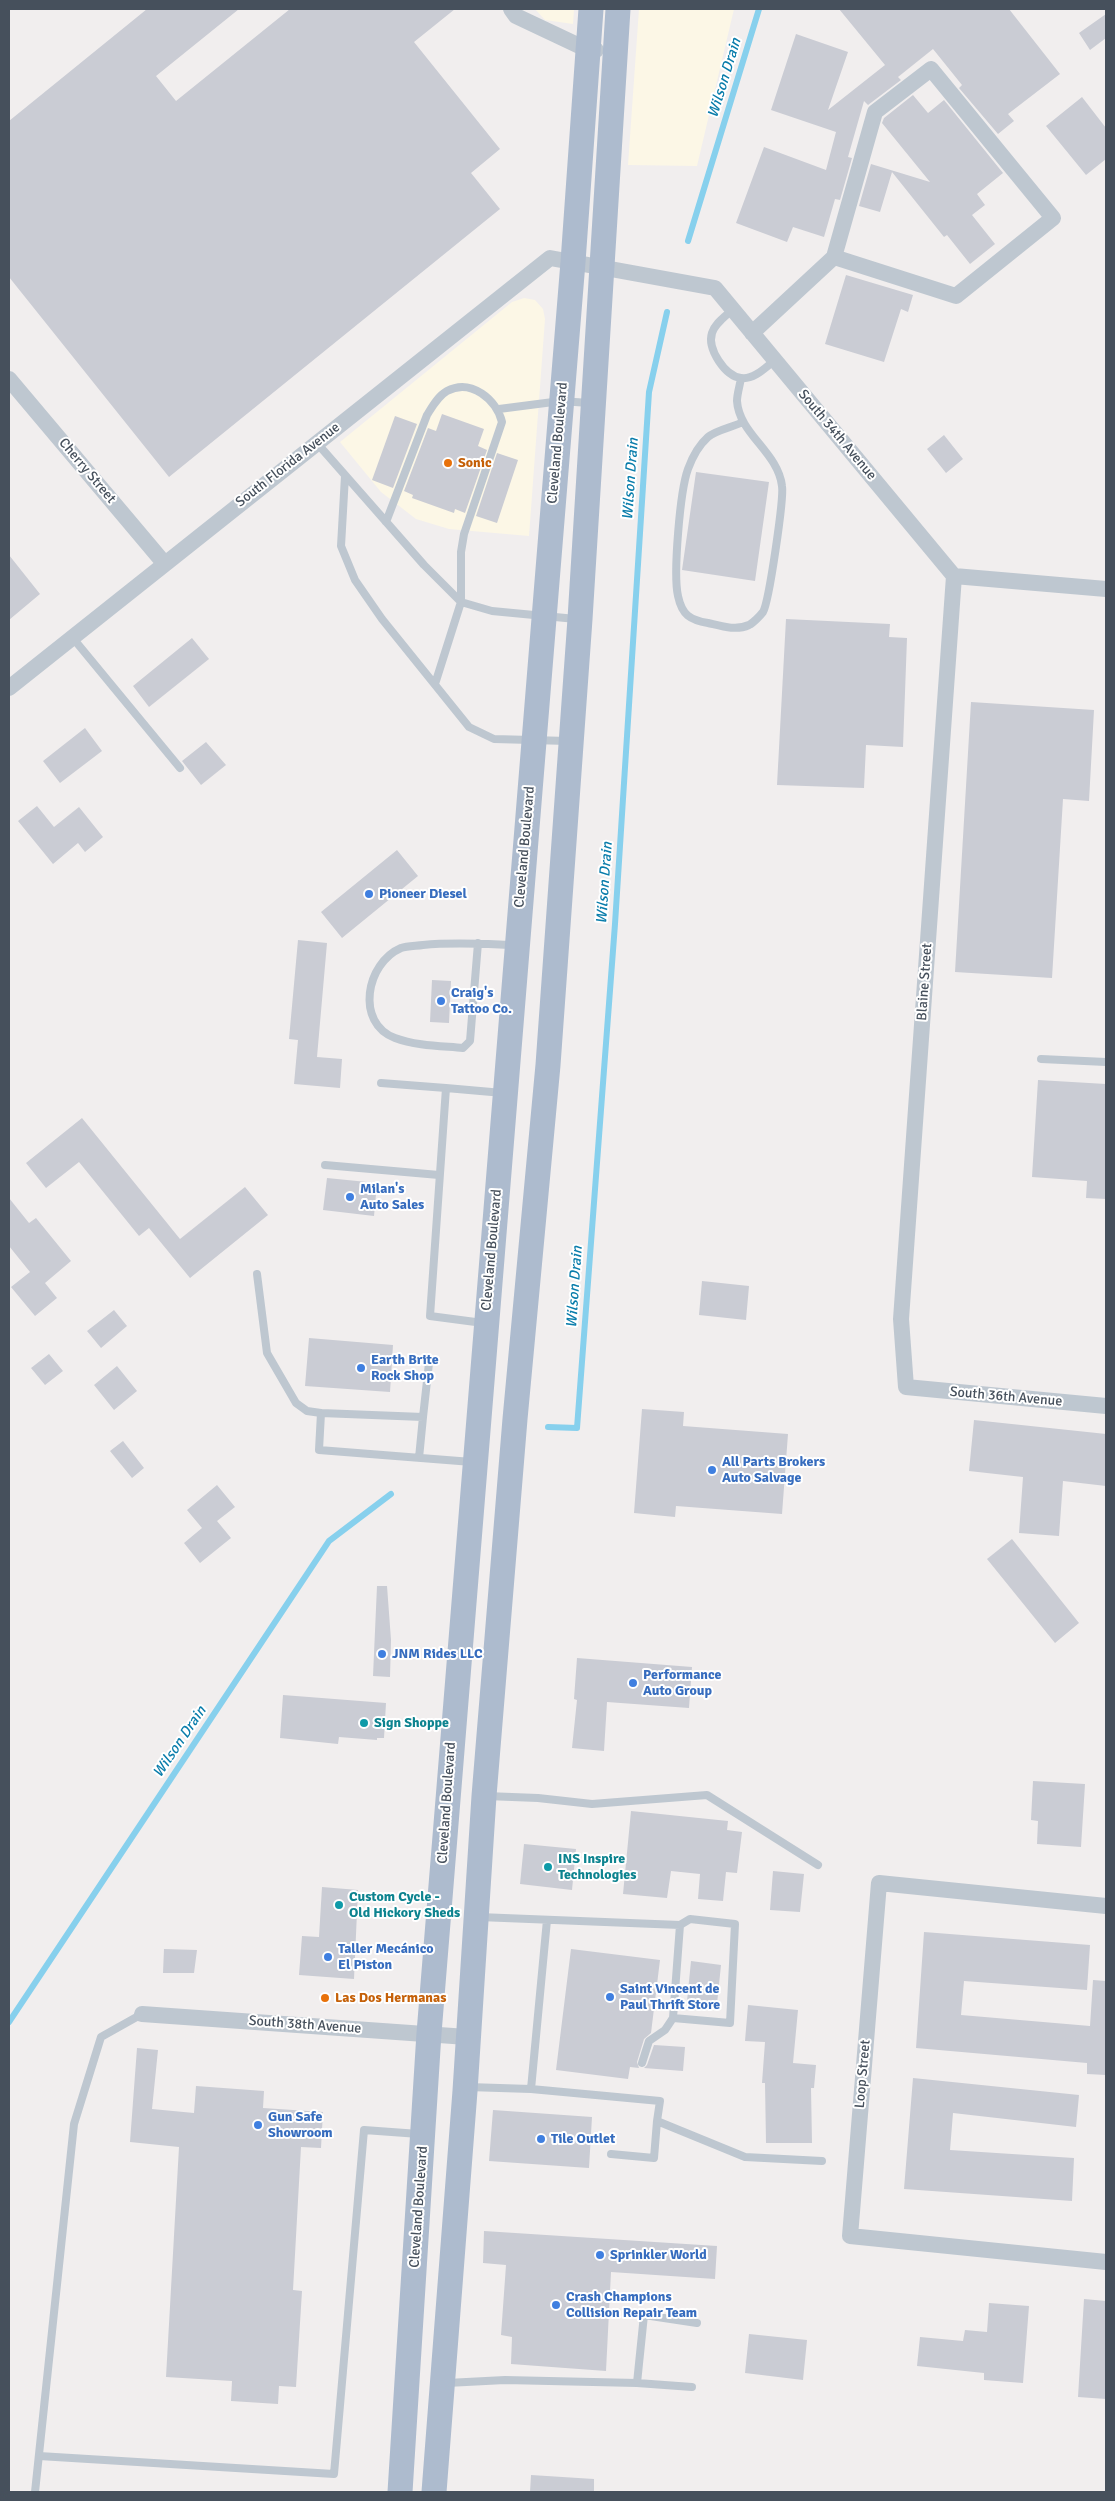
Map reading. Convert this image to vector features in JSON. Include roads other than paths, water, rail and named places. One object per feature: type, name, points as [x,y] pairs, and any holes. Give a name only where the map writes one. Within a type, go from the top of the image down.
[{"type":"main road","name":"Cleveland Boulevard","points":[[400,2492],[429,2033],[474,1462],[562,401],[591,9]]},
{"type":"main road","points":[[434,2492],[465,2087],[484,1796],[515,1419],[548,1064],[572,742],[618,9]]},
{"type":"street","points":[[511,9],[516,16],[588,50],[616,51]]},
{"type":"street","points":[[752,333],[834,257],[875,112],[931,69],[1053,218],[956,296],[834,257]]},
{"type":"street","name":"South Florida Avenue","points":[[9,688],[316,442],[550,258],[573,262]]},
{"type":"street","name":"South 34th Avenue","points":[[573,262],[715,288],[954,576]]},
{"type":"street","name":"Cherry Street","points":[[9,379],[164,563]]},
{"type":"street","points":[[954,576],[1106,589]]},
{"type":"street","name":"Blaine Street","points":[[906,1388],[901,1319],[954,576]]},
{"type":"street","name":"South 36th Avenue","points":[[906,1388],[1106,1406]]},
{"type":"street","name":"Loop Street","points":[[1106,1906],[879,1884],[850,2236],[1106,2262]]},
{"type":"street","name":"South 38th Avenue","points":[[142,2014],[467,2037]]},
{"type":"lane","points":[[733,309],[712,333],[711,344],[716,357],[730,373],[741,378],[759,373],[775,360]]},
{"type":"lane","points":[[741,378],[737,400],[743,422],[775,464],[782,486],[769,595],[763,612],[750,625],[735,628],[696,621],[686,616],[680,607],[677,594],[676,567],[683,490],[688,470],[696,453],[709,436],[743,422]]},
{"type":"lane","points":[[386,522],[427,416],[436,401],[448,391],[462,388],[488,396],[499,409],[502,422],[464,534],[461,552],[461,602],[435,684]]},
{"type":"lane","points":[[499,409],[562,401],[594,404]]},
{"type":"lane","points":[[316,442],[386,522],[461,602],[492,611],[580,619]]},
{"type":"lane","points":[[345,476],[341,546],[355,580],[382,619],[468,726],[494,739],[572,742]]},
{"type":"lane","points":[[72,637],[180,768]]},
{"type":"lane","points":[[478,943],[470,1041],[463,1048],[431,1045],[394,1038],[374,1022],[369,1003],[374,974],[386,956],[403,947],[458,942],[478,943],[517,946]]},
{"type":"lane","points":[[1041,1059],[1106,1062]]},
{"type":"lane","points":[[381,1083],[505,1093]]},
{"type":"lane","points":[[446,1088],[438,1175],[430,1316],[486,1323]]},
{"type":"lane","points":[[325,1165],[438,1175]]},
{"type":"lane","points":[[257,1274],[267,1353],[296,1403],[307,1411],[321,1413],[423,1417]]},
{"type":"lane","points":[[419,1458],[429,1363]]},
{"type":"lane","points":[[321,1413],[319,1450],[474,1462]]},
{"type":"lane","points":[[484,1796],[538,1798],[592,1804],[707,1794],[818,1865]]},
{"type":"lane","points":[[475,1917],[680,1925],[690,1919],[735,1924],[730,2023],[673,2018]]},
{"type":"lane","points":[[531,2090],[546,1920]]},
{"type":"lane","points":[[642,2063],[649,2041],[664,2030],[673,2018],[680,1925]]},
{"type":"lane","points":[[35,2492],[74,2124],[102,2037],[142,2014]]},
{"type":"lane","points":[[465,2087],[531,2090],[660,2101],[654,2158],[611,2154]]},
{"type":"lane","points":[[658,2121],[745,2157],[822,2160]]},
{"type":"lane","points":[[39,2456],[334,2474],[364,2130],[423,2134]]},
{"type":"lane","points":[[637,2383],[644,2315],[697,2323]]},
{"type":"lane","points":[[442,2384],[505,2380],[637,2383],[692,2387]]},
{"type":"waterway","name":"Wilson Drain","points":[[688,241],[759,9]]},
{"type":"waterway","name":"Wilson Drain","points":[[548,1427],[577,1428],[615,924],[649,392],[667,312]]},
{"type":"waterway","name":"Wilson Drain","points":[[9,2022],[329,1541],[391,1494]]},
{"type":"place","name":"Sonic","points":[[448,463]]},
{"type":"place","name":"Pioneer Diesel","points":[[369,894]]},
{"type":"place","name":"Craig's Tattoo Co.","points":[[441,1001]]},
{"type":"place","name":"Milan's Auto Sales","points":[[350,1197]]},
{"type":"place","name":"Earth Brite Rock Shop","points":[[361,1368]]},
{"type":"place","name":"All Parts Brokers Auto Salvage","points":[[712,1470]]},
{"type":"place","name":"JNM Rides LLC","points":[[382,1654]]},
{"type":"place","name":"Performance Auto Group","points":[[633,1683]]},
{"type":"place","name":"Sign Shoppe","points":[[364,1723]]},
{"type":"place","name":"INS Inspire Technologies","points":[[548,1867]]},
{"type":"place","name":"Custom Cycle - Old Hickory Sheds","points":[[339,1905]]},
{"type":"place","name":"Taller Mecánico El Piston","points":[[328,1957]]},
{"type":"place","name":"Saint Vincent de Paul Thrift Store","points":[[610,1997]]},
{"type":"place","name":"Las Dos Hermanas","points":[[325,1998]]},
{"type":"place","name":"Gun Safe Showroom","points":[[258,2125]]},
{"type":"place","name":"Tile Outlet","points":[[541,2139]]},
{"type":"place","name":"Sprinkler World","points":[[600,2255]]},
{"type":"place","name":"Crash Champions Collision Repair Team","points":[[556,2305]]}]
